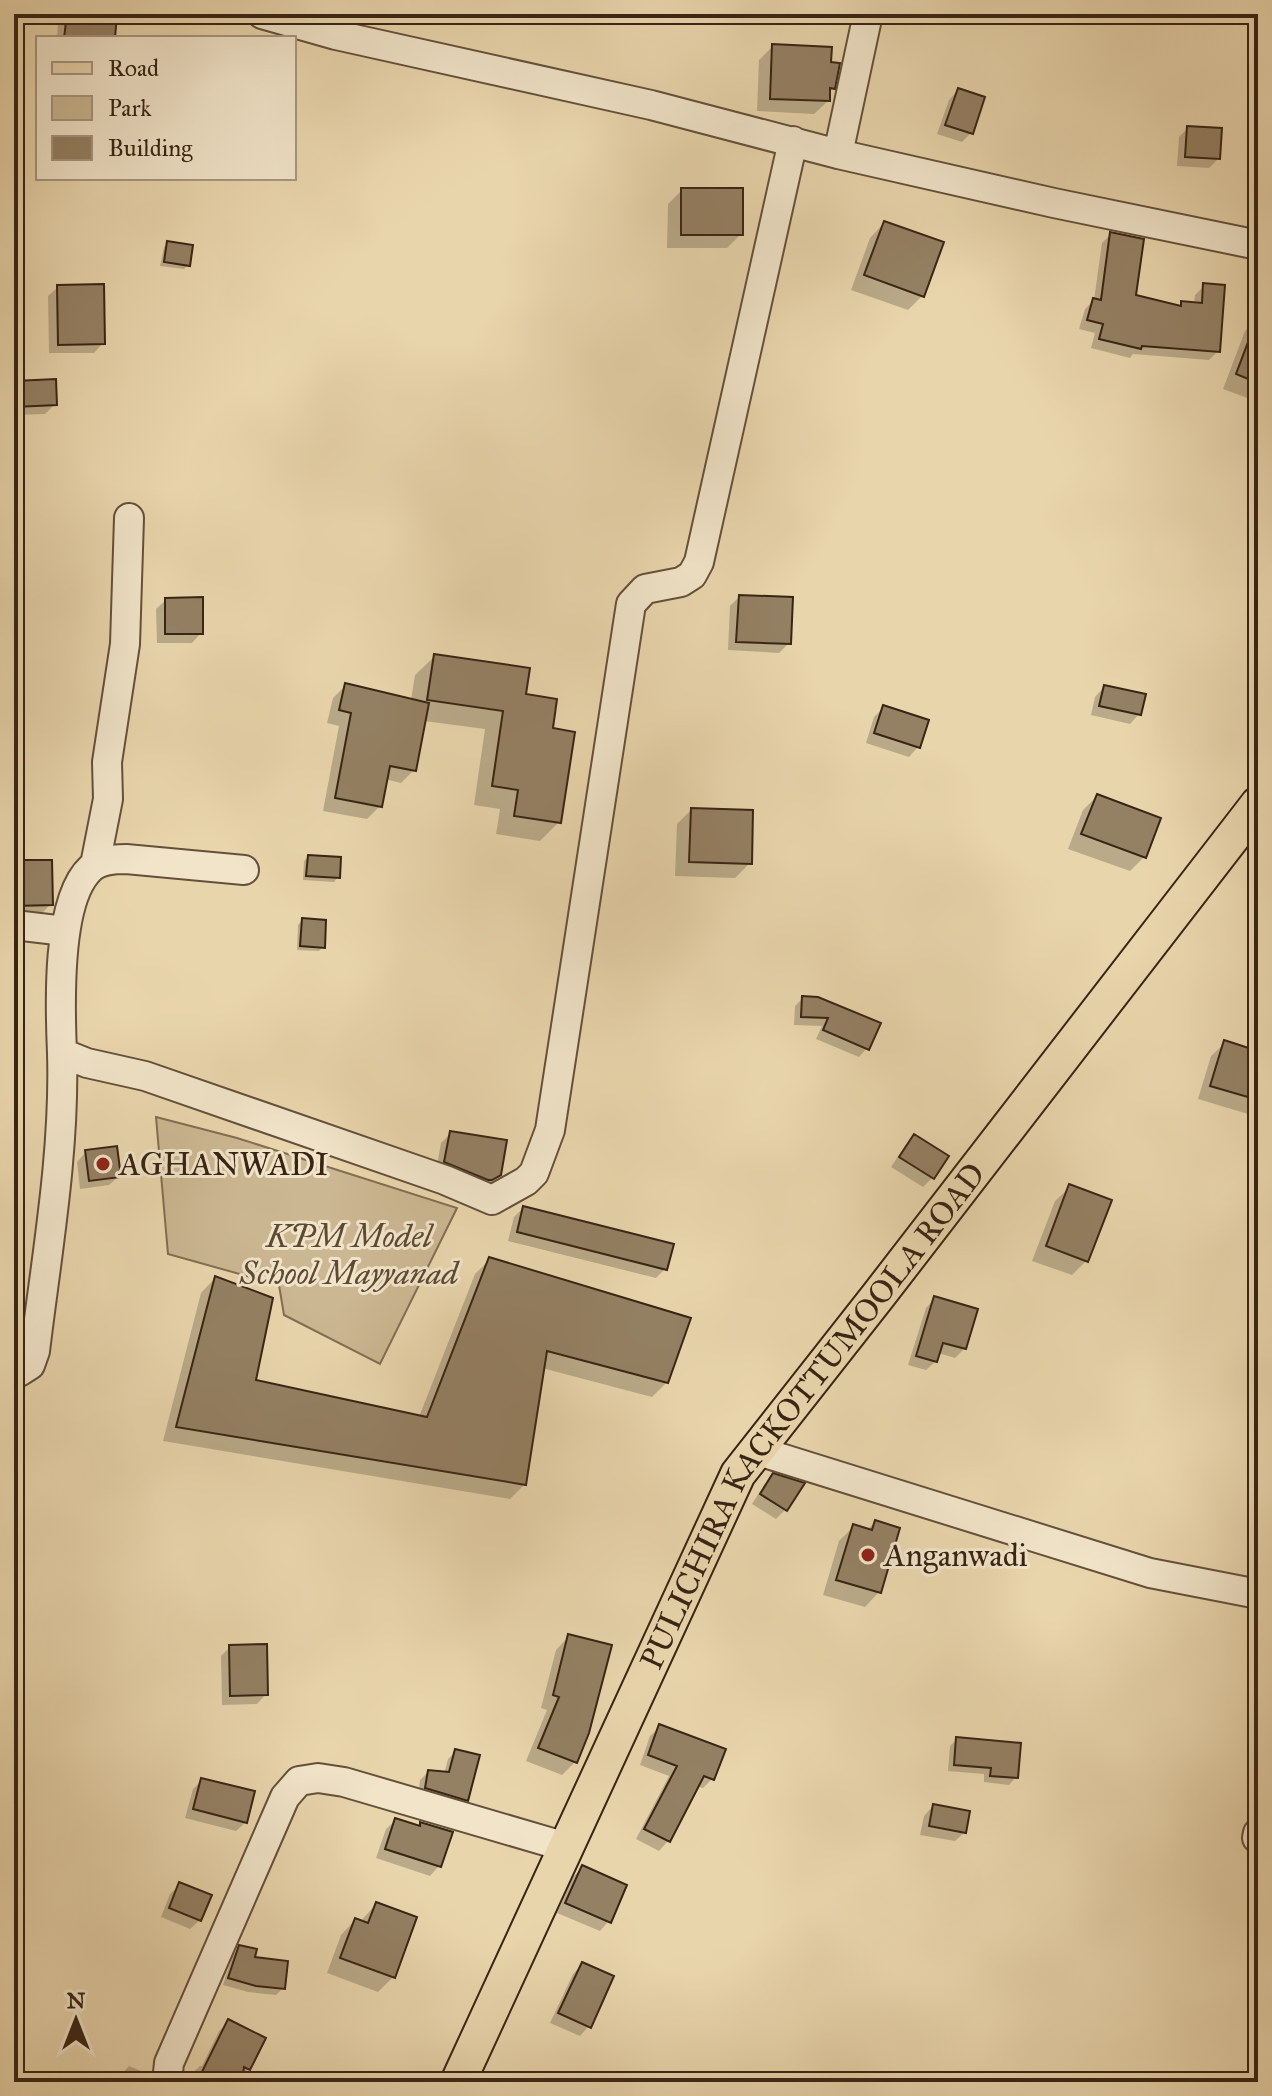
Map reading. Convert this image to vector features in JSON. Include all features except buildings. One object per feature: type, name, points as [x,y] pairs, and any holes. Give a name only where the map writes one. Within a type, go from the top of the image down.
[{"type":"main road","name":"PULICHIRA KACKOTTUMOOLA ROAD","points":[[458,2082],[738,1474],[1258,804]]},
{"type":"street","points":[[262,14],[338,25],[838,154],[1258,245]]},
{"type":"street","points":[[838,154],[868,14]]},
{"type":"street","points":[[62,1053],[87,1063],[145,1076],[445,1180],[492,1200],[526,1181],[534,1173],[550,1130],[631,604],[645,589],[681,582],[692,575],[699,562],[793,141]]},
{"type":"street","points":[[95,865],[108,799],[107,762],[125,644],[129,518]]},
{"type":"street","points":[[14,1372],[30,1365],[35,1351],[59,1150],[63,1084],[60,998],[65,931],[73,896],[89,870],[111,860],[244,870]]},
{"type":"street","points":[[14,925],[65,931]]},
{"type":"street","points":[[755,1450],[1150,1573],[1258,1594]]},
{"type":"street","points":[[167,2082],[169,2063],[285,1797],[299,1781],[318,1778],[344,1782],[566,1847]]},
{"type":"green space","name":"KPM Model School Mayyanad","points":[[156,1117],[237,1138],[457,1208],[380,1364],[284,1315],[279,1285],[168,1254]]},
{"type":"place","name":"AGHANWADI","points":[[103,1164]]},
{"type":"place","name":"Anganwadi","points":[[868,1555]]}]
